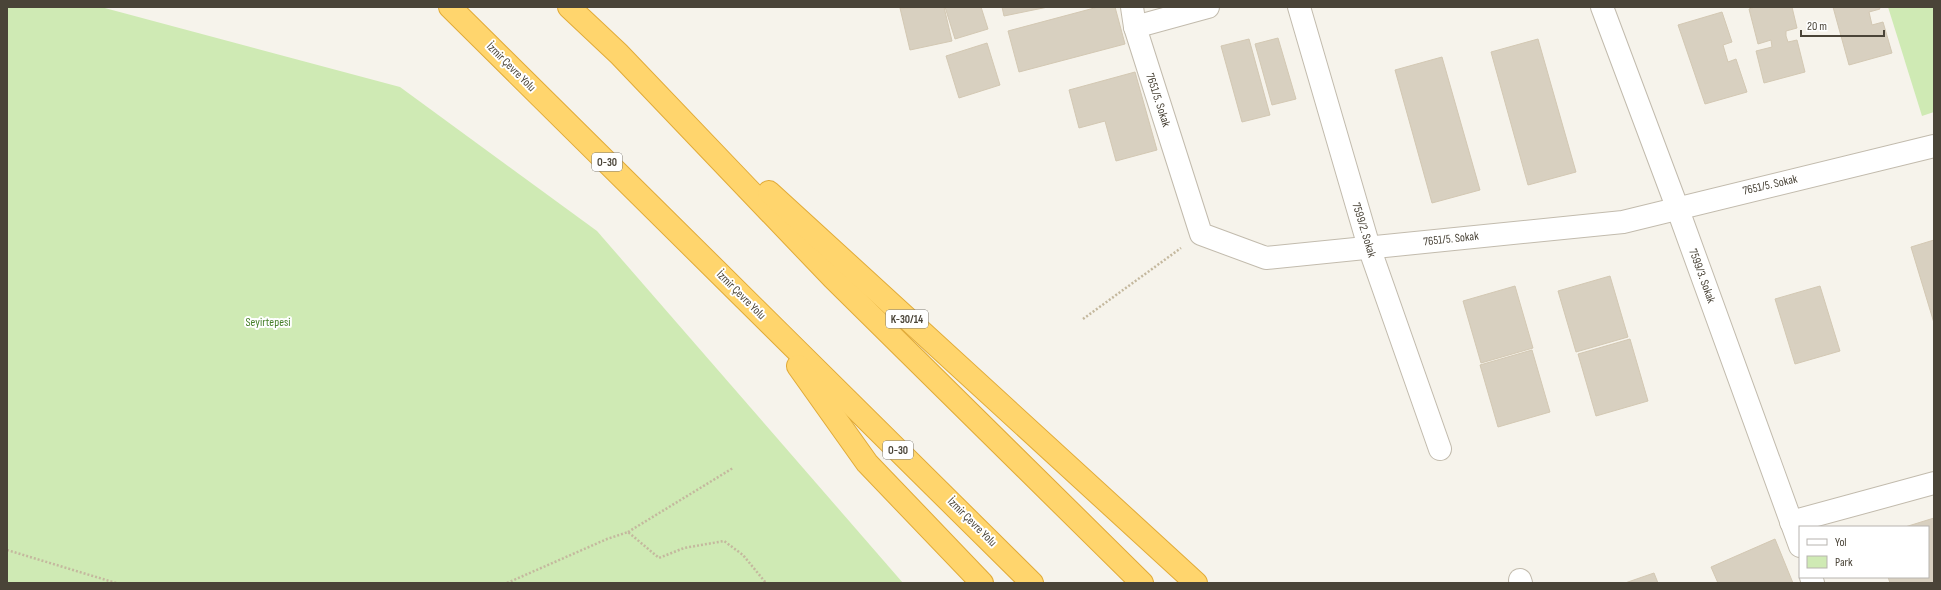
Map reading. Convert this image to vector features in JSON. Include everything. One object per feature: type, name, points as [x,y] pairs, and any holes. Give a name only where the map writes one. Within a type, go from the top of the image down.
[{"type":"highway","name":"İzmir Çevre Yolu","points":[[450,7],[1032,583]]},
{"type":"highway","points":[[569,7],[619,54],[833,278],[1142,583]]},
{"type":"highway","name":"K-30/14","points":[[619,54],[1196,583]]},
{"type":"highway","points":[[764,317],[867,463],[982,583]]},
{"type":"street","points":[[1133,17],[1208,7]]},
{"type":"street","name":"7599/2. Sokak","points":[[1299,7],[1369,247],[1440,449]]},
{"type":"street","name":"7599/3. Sokak","points":[[1602,7],[1677,207],[1799,543]]},
{"type":"street","name":"7651/5. Sokak","points":[[1133,17],[1201,234],[1266,258],[1623,222],[1677,207],[1934,146]]},
{"type":"street","points":[[1791,522],[1934,483]]},
{"type":"path","points":[[1083,319],[1201,234]]},
{"type":"path","points":[[507,583],[607,539],[628,532],[733,468]]},
{"type":"path","points":[[628,532],[659,558],[684,548],[724,541],[743,555],[766,583]]},
{"type":"path","points":[[7,550],[116,583]]},
{"type":"green space","name":"Seyirtepesi","points":[[7,7],[101,7],[400,87],[597,231],[903,583],[7,583]]},
{"type":"green space","points":[[1888,7],[1934,7],[1934,112],[1922,116]]},
{"type":"building","points":[[944,7],[952,41],[910,50],[900,8]]},
{"type":"building","points":[[945,7],[981,7],[988,29],[955,39]]},
{"type":"building","points":[[1002,7],[1048,7],[1004,16]]},
{"type":"building","points":[[1098,7],[1115,7],[1125,44],[1019,72],[1008,31]]},
{"type":"building","points":[[1755,7],[1792,7],[1797,28],[1786,31],[1786,36],[1788,42],[1797,40],[1805,72],[1764,83],[1756,51],[1772,47],[1771,40],[1758,44],[1749,9]]},
{"type":"building","points":[[1833,7],[1879,7],[1880,9],[1869,12],[1872,25],[1883,22],[1892,53],[1849,65]]},
{"type":"building","points":[[1722,12],[1732,42],[1723,45],[1728,62],[1736,59],[1747,92],[1705,104],[1678,25]]},
{"type":"building","points":[[1278,38],[1296,99],[1272,105],[1255,44]]},
{"type":"building","points":[[1249,39],[1270,115],[1242,122],[1221,46]]},
{"type":"building","points":[[1538,39],[1576,172],[1528,185],[1491,52]]},
{"type":"building","points":[[987,43],[1000,85],[959,98],[946,56]]},
{"type":"building","points":[[1442,57],[1480,190],[1432,203],[1395,70]]},
{"type":"building","points":[[1135,72],[1157,150],[1116,161],[1105,121],[1079,128],[1069,90]]},
{"type":"building","points":[[1934,240],[1934,323],[1911,247]]},
{"type":"building","points":[[1610,276],[1628,337],[1576,352],[1558,291]]},
{"type":"building","points":[[1515,286],[1533,348],[1481,363],[1463,301]]},
{"type":"building","points":[[1820,286],[1840,351],[1795,364],[1775,299]]},
{"type":"building","points":[[1630,339],[1648,401],[1596,416],[1578,354]]},
{"type":"building","points":[[1532,350],[1550,412],[1498,427],[1480,365]]},
{"type":"building","points":[[1934,518],[1934,583],[1890,583],[1888,578],[1929,578],[1929,526],[1908,526]]},
{"type":"building","points":[[1775,539],[1793,583],[1718,583],[1711,567]]},
{"type":"building","points":[[1654,573],[1658,583],[1625,583]]}]
